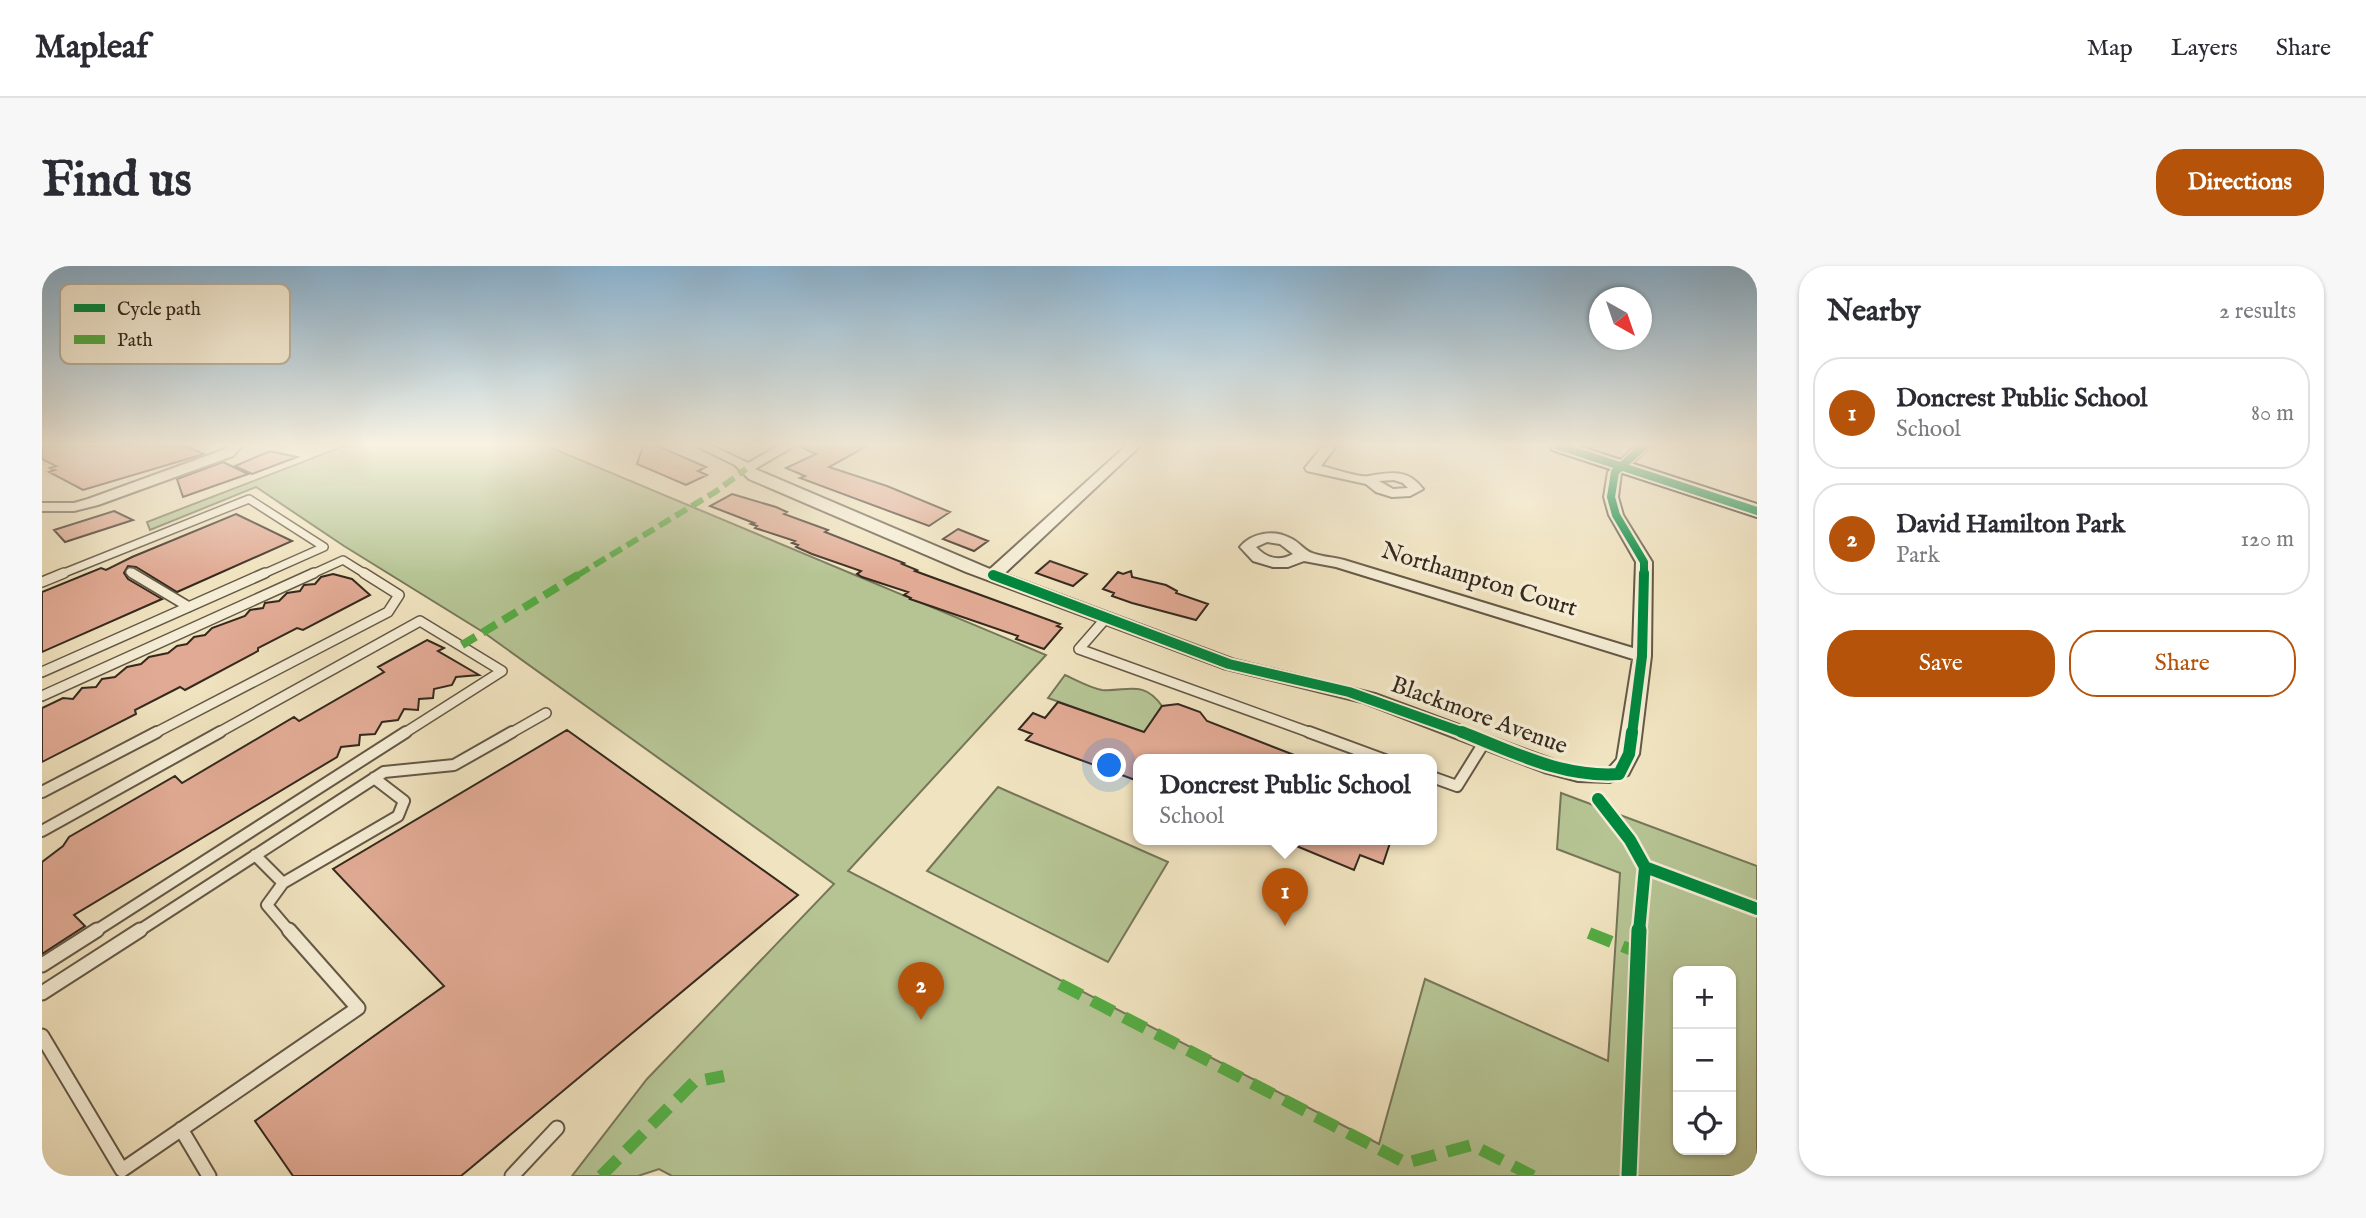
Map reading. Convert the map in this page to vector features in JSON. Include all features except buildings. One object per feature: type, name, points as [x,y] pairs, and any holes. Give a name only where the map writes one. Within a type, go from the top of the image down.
[{"type":"street","points":[[42,507],[74,507],[130,488]]},
{"type":"street","name":"Blackmore Avenue","points":[[782,488],[972,569],[1229,664],[1351,692],[1549,765],[1577,773],[1602,776],[1619,774],[1629,754],[1642,656],[1644,562],[1616,515],[1611,497],[1612,488]]},
{"type":"street","points":[[992,575],[1087,488]]},
{"type":"street","points":[[1690,488],[1757,510]]},
{"type":"street","name":"Northampton Court","points":[[1301,556],[1339,563],[1642,656]]},
{"type":"lane","points":[[42,582],[249,499],[324,547],[42,672]]},
{"type":"lane","points":[[42,696],[343,559],[399,595],[388,612],[42,792]]},
{"type":"lane","points":[[130,572],[190,607]]},
{"type":"lane","points":[[1107,617],[1079,649],[1368,754]]},
{"type":"lane","points":[[42,831],[420,621],[502,671],[42,965]]},
{"type":"lane","points":[[42,993],[384,772],[454,765],[546,713]]},
{"type":"lane","points":[[1437,779],[1457,786],[1485,741]]},
{"type":"lane","points":[[42,1036],[122,1170],[358,1008],[267,905],[283,883],[398,816],[404,802],[374,778]]},
{"type":"lane","points":[[255,855],[283,883]]},
{"type":"lane","points":[[512,1176],[557,1128]]},
{"type":"lane","points":[[181,1129],[209,1176]]},
{"type":"green space","points":[[234,488],[252,488],[150,530],[147,522]]},
{"type":"green space","points":[[258,488],[648,488],[1046,655],[848,871],[1379,1144],[1425,979],[1608,1061],[1620,873],[1557,849],[1561,793],[1757,866],[1757,1176],[672,1176],[659,1169],[638,1176],[572,1176],[647,1079],[834,884],[483,632],[344,546]]},
{"type":"green space","points":[[1065,675],[1102,690],[1134,689],[1148,692],[1162,706],[1154,718],[1156,737],[1048,698]]},
{"type":"green space","points":[[998,787],[1168,862],[1108,962],[927,871]]},
{"type":"marked path","points":[[462,645],[720,488]]},
{"type":"marked path","points":[[1589,933],[1637,952]]},
{"type":"marked path","points":[[1060,984],[1406,1163],[1472,1145],[1533,1176]]},
{"type":"marked path","points":[[601,1176],[694,1082],[724,1076]]},
{"type":"cycle path","points":[[993,575],[1229,664],[1366,697],[1568,771],[1619,774],[1629,754],[1642,656],[1644,562],[1616,515],[1611,497],[1612,488]]},
{"type":"cycle path","points":[[1688,488],[1757,511]]},
{"type":"cycle path","points":[[1598,799],[1630,840],[1645,867],[1637,952],[1629,1176]]},
{"type":"cycle path","points":[[1645,867],[1757,909]]},
{"type":"place","name":"Doncrest Public School","points":[[1285,926]]},
{"type":"place","name":"David Hamilton Park","points":[[921,1020]]}]
